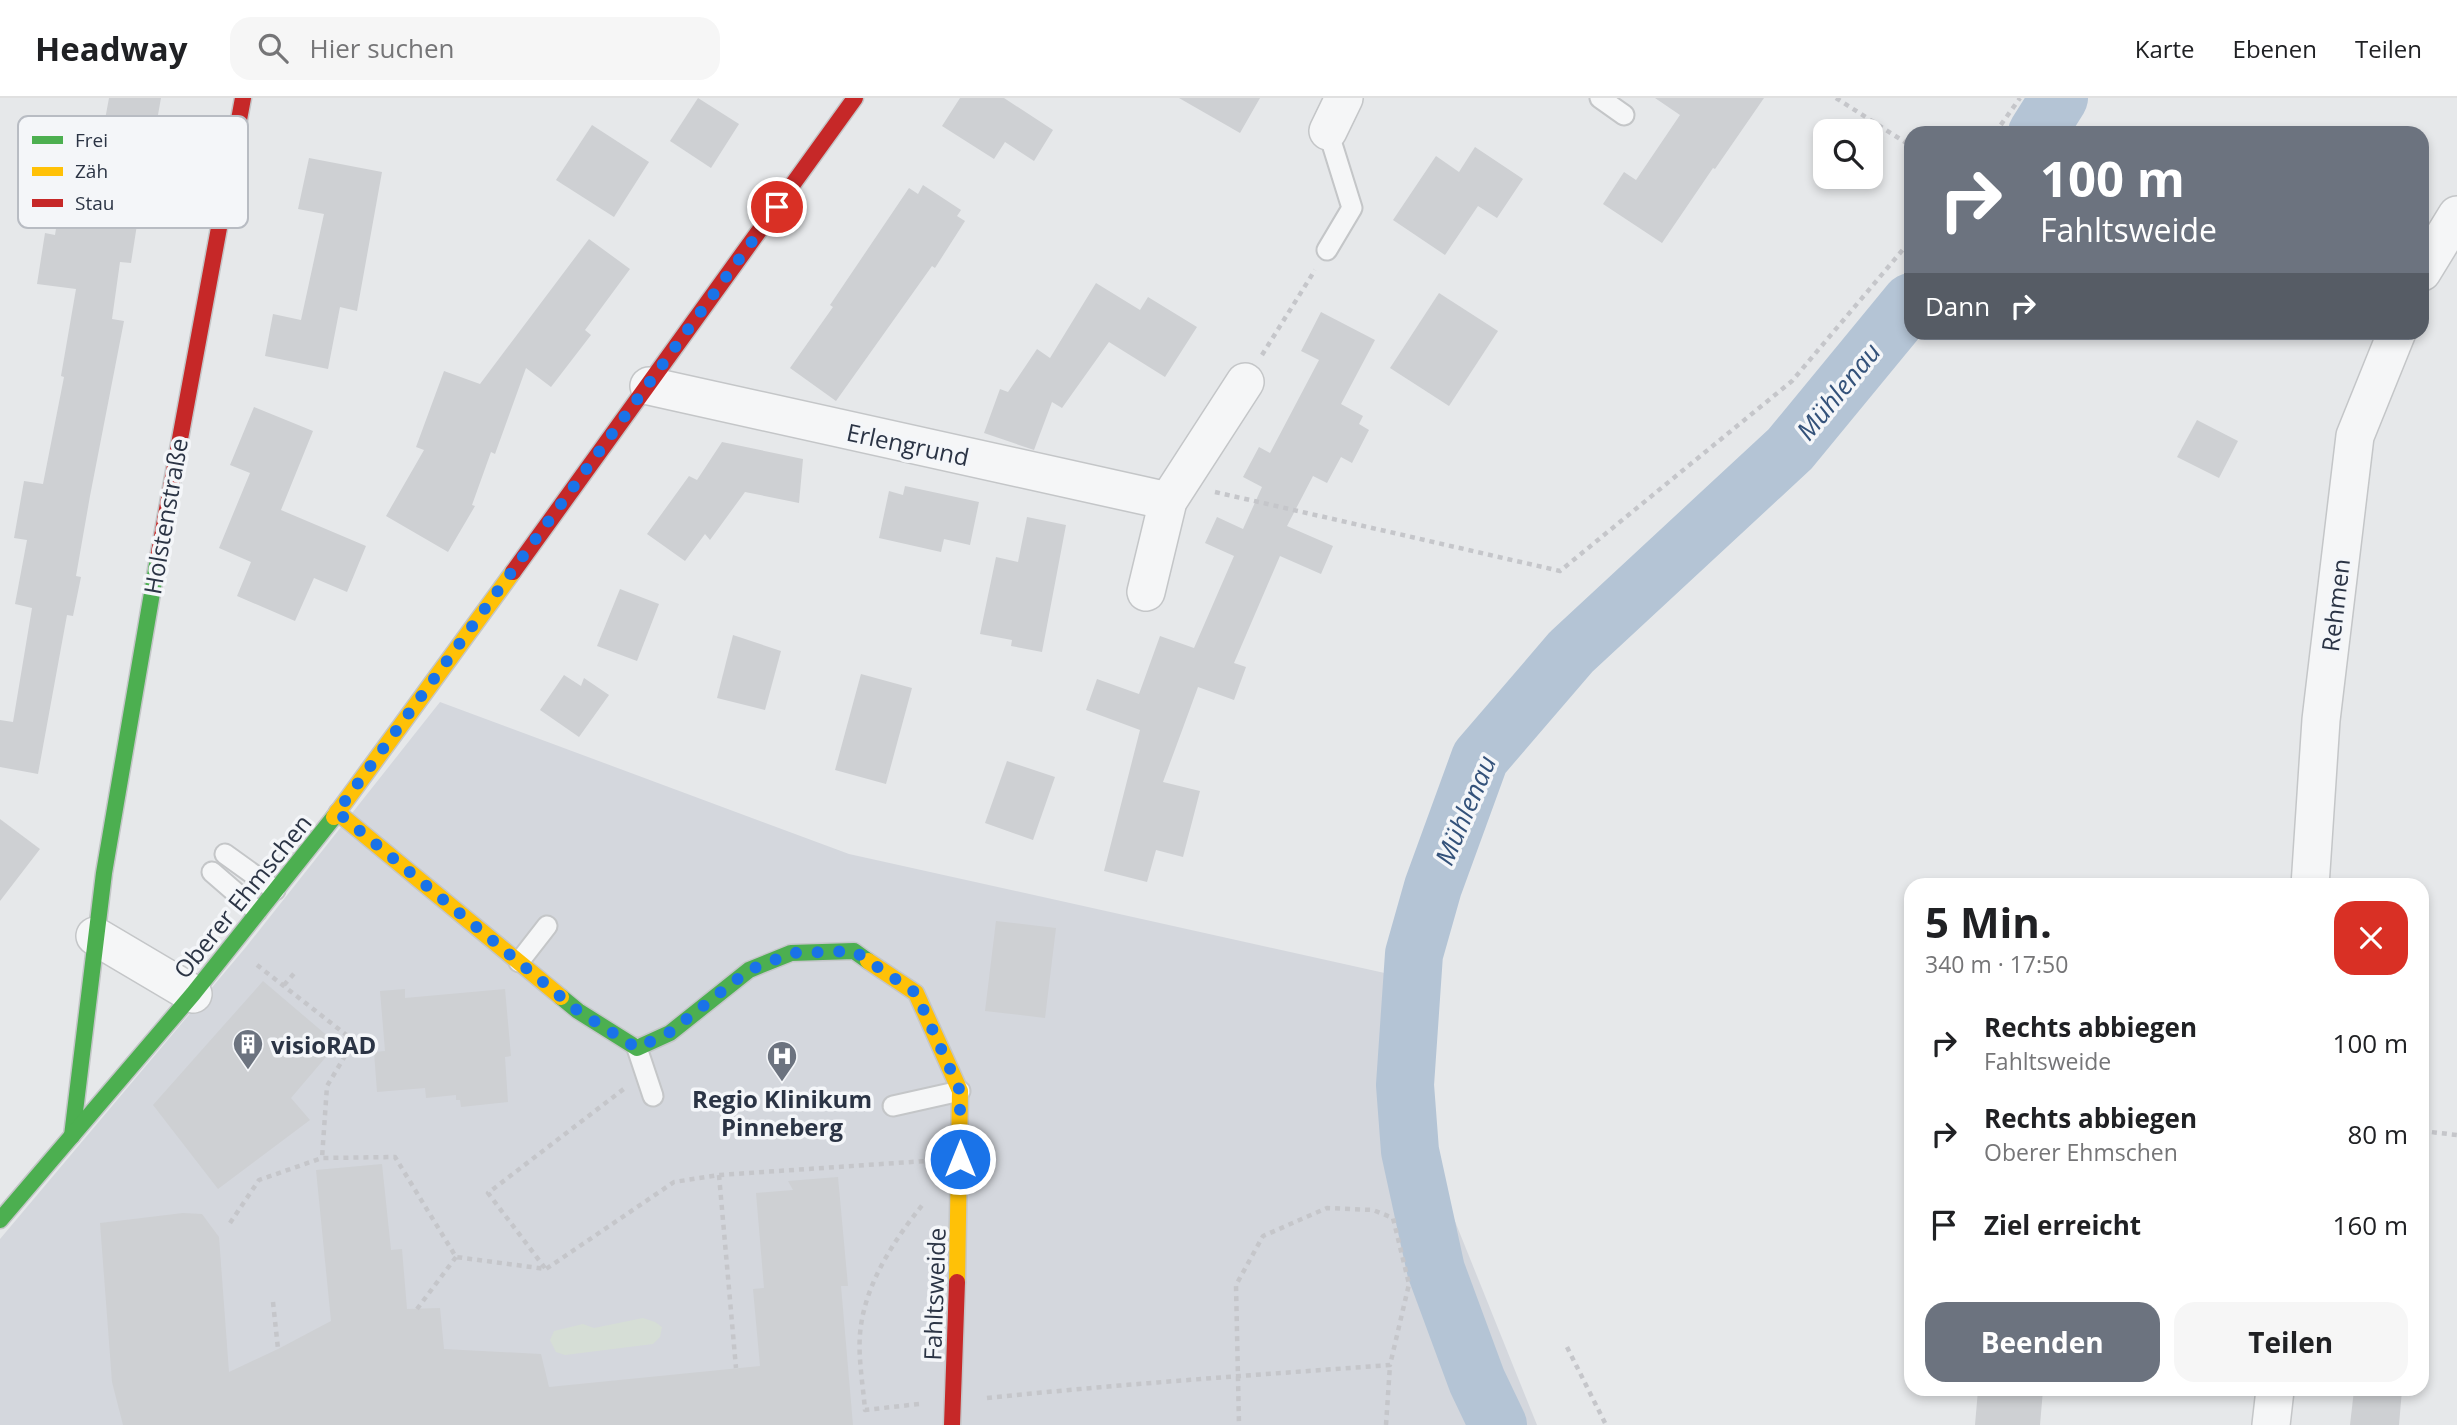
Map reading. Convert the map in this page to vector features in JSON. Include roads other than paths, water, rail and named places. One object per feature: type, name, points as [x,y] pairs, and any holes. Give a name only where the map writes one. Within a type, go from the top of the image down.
[{"type":"street","name":"Holstenstraße","points":[[240,116],[243,98]]},
{"type":"street","name":"Oberer Ehmschen","points":[[0,1220],[193,994],[337,812],[649,386],[855,98]]},
{"type":"street","points":[[1328,131],[1344,98]]},
{"type":"street","points":[[2429,261],[2457,215]]},
{"type":"street","name":"Holstenstraße","points":[[72,1136],[104,873],[178,440],[218,228]]},
{"type":"street","name":"Rehmen","points":[[2311,878],[2321,720],[2355,436],[2394,340]]},
{"type":"street","points":[[1146,592],[1174,492],[1245,383]]},
{"type":"street","name":"Erlengrund","points":[[649,386],[1174,492]]},
{"type":"street","points":[[337,812],[578,1011],[637,1048]]},
{"type":"street","points":[[95,936],[193,994]]},
{"type":"street","name":"Fahltsweide","points":[[637,1048],[670,1032],[749,970],[792,953],[854,951],[916,993],[960,1091],[952,1425]]},
{"type":"street","points":[[2271,1425],[2274,1396]]},
{"type":"lane","points":[[1600,98],[1625,115]]},
{"type":"lane","points":[[1327,250],[1352,208],[1328,131]]},
{"type":"lane","points":[[225,854],[275,890]]},
{"type":"lane","points":[[212,872],[257,911]]},
{"type":"lane","points":[[519,962],[547,926]]},
{"type":"lane","points":[[637,1048],[653,1096]]},
{"type":"lane","points":[[893,1106],[960,1091]]},
{"type":"waterway","name":"Mühlenau","points":[[2041,126],[2059,98]]},
{"type":"waterway","name":"Mühlenau","points":[[1498,1425],[1477,1381],[1436,1270],[1410,1151],[1405,1085],[1414,954],[1433,887],[1480,758],[1571,652],[1790,449],[1904,311]]},
{"type":"place","name":"visioRAD","points":[[248,1071]]},
{"type":"place","name":"Regio Klinikum Pinneberg","points":[[782,1083]]}]
